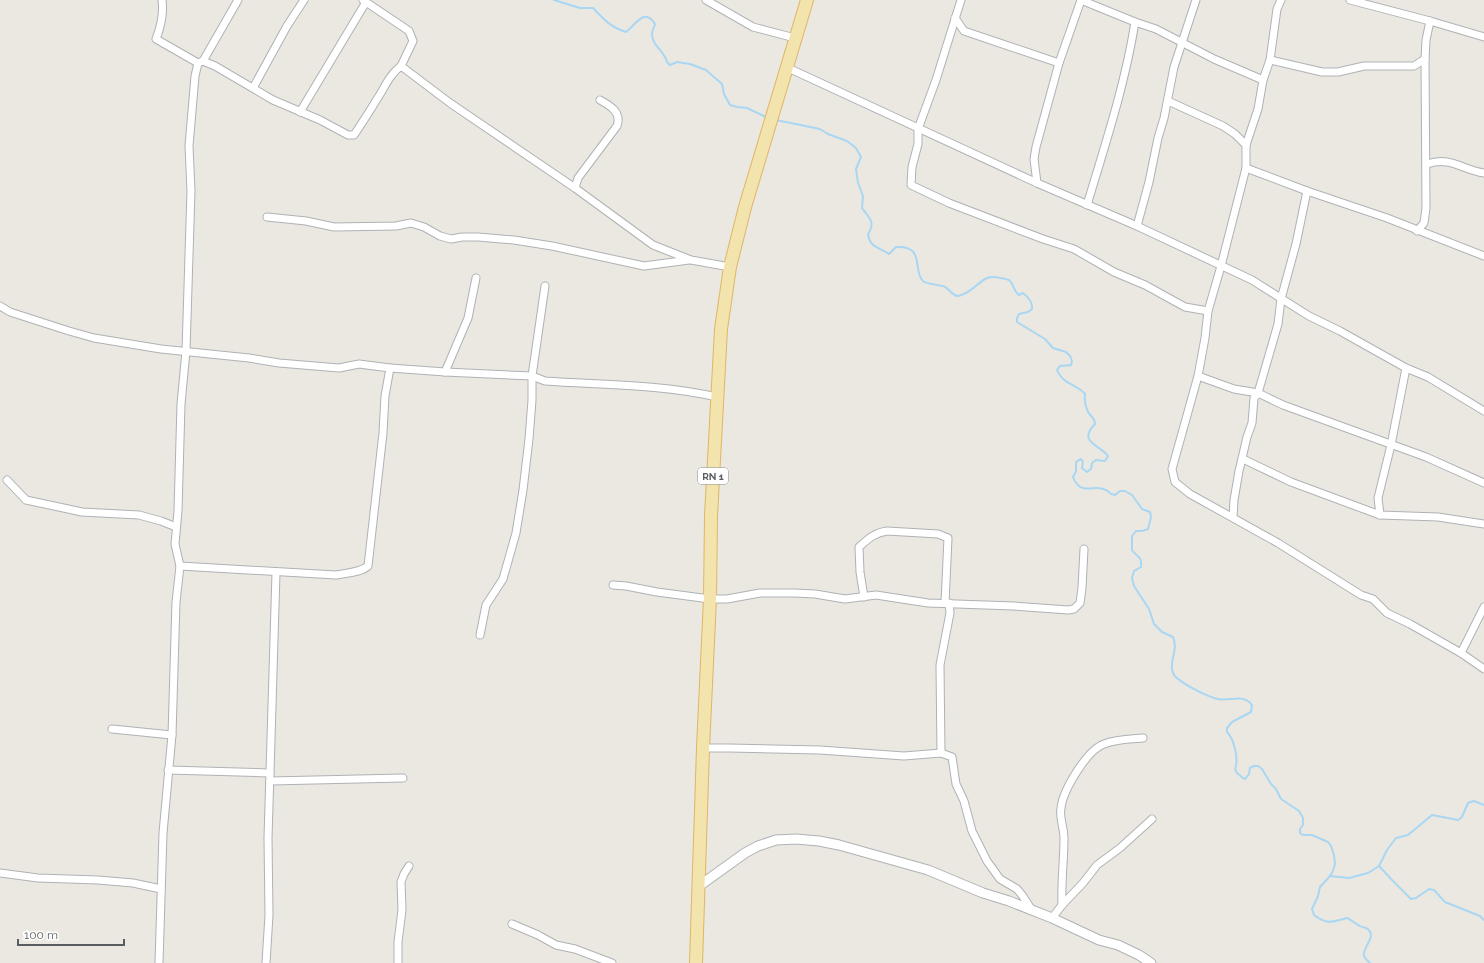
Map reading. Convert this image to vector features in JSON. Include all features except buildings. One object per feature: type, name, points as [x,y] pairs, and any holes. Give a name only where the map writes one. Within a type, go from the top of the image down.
[{"type":"main road","name":"RN 1","points":[[696,963],[703,748],[710,599],[711,516],[721,329],[730,267],[745,207],[807,0]]},
{"type":"street","points":[[162,0],[163,10],[161,25],[156,40],[253,88],[273,100],[348,135],[354,134],[379,98],[387,80],[394,71],[401,66],[413,41],[409,31],[364,1],[300,112]]},
{"type":"street","points":[[159,963],[162,833],[172,735],[176,610],[180,566],[175,544],[178,510],[181,404],[186,351],[191,191],[189,146],[194,83],[201,62],[238,0]]},
{"type":"street","points":[[253,88],[287,26],[304,0]]},
{"type":"street","points":[[706,0],[753,27],[795,38]]},
{"type":"street","points":[[960,0],[936,80],[918,129],[918,144],[912,167],[911,185],[949,203],[1043,239],[1074,249],[1114,272],[1144,285],[1185,307],[1208,311]]},
{"type":"street","points":[[1037,183],[1034,159],[1059,63],[1081,0],[1156,29],[1214,58],[1263,80]]},
{"type":"street","points":[[1137,226],[1168,101],[1174,66],[1196,0]]},
{"type":"street","points":[[1281,0],[1277,9],[1270,60],[1263,80],[1258,108],[1246,145],[1246,168],[1208,311],[1198,376],[1172,473],[1175,482],[1190,494],[1278,543],[1361,595],[1373,599],[1387,613],[1410,624],[1461,653],[1484,670]]},
{"type":"street","points":[[1350,0],[1484,37]]},
{"type":"street","points":[[955,18],[964,31],[1059,63]]},
{"type":"street","points":[[1417,231],[1424,223],[1426,208],[1425,59],[1426,40],[1430,21]]},
{"type":"street","points":[[1087,205],[1117,108],[1130,53],[1135,22]]},
{"type":"street","points":[[1270,60],[1322,72],[1338,72],[1364,66],[1414,66],[1425,59]]},
{"type":"street","points":[[401,66],[474,120],[575,188],[653,245],[691,260],[730,267]]},
{"type":"street","points":[[786,68],[1037,183],[1137,226],[1252,280],[1309,316],[1340,331],[1406,368],[1428,377],[1484,411]]},
{"type":"street","points":[[575,188],[578,178],[617,126],[619,120],[617,114],[608,104],[600,100]]},
{"type":"street","points":[[1168,101],[1223,126],[1236,134],[1246,145]]},
{"type":"street","points":[[1426,164],[1437,160],[1453,162],[1476,172],[1484,173]]},
{"type":"street","points":[[1246,168],[1307,191],[1387,218],[1484,256]]},
{"type":"street","points":[[1233,517],[1234,500],[1246,437],[1252,423],[1254,398],[1258,393],[1278,324],[1281,299],[1296,244],[1307,191]]},
{"type":"street","points":[[267,217],[306,221],[334,227],[396,226],[411,223],[424,227],[440,236],[451,239],[462,236],[478,236],[514,240],[552,246],[644,266],[691,260]]},
{"type":"street","points":[[445,372],[468,318],[476,278]]},
{"type":"street","points":[[480,635],[486,605],[503,579],[516,533],[529,439],[532,376],[545,286]]},
{"type":"street","points":[[0,306],[10,312],[31,320],[94,338],[279,363],[339,368],[359,364],[445,372],[532,376],[545,381],[655,387],[717,397]]},
{"type":"street","points":[[180,566],[276,573],[336,575],[368,566],[383,433],[385,396],[390,368]]},
{"type":"street","points":[[1380,515],[1378,498],[1391,445],[1406,368]]},
{"type":"street","points":[[1198,376],[1234,388],[1258,393],[1283,405],[1426,457],[1484,483]]},
{"type":"street","points":[[1243,459],[1291,482],[1380,515],[1438,517],[1484,524]]},
{"type":"street","points":[[7,480],[26,500],[82,512],[139,515],[176,527]]},
{"type":"street","points":[[864,597],[860,572],[859,547],[869,537],[887,531],[938,534],[948,538],[947,603],[950,613],[940,665],[941,753]]},
{"type":"street","points":[[614,585],[710,599],[727,599],[767,593],[815,594],[845,599],[876,595],[928,603],[1074,609],[1080,603],[1084,549]]},
{"type":"street","points":[[266,963],[269,915],[268,838],[276,573]]},
{"type":"street","points":[[1461,653],[1484,607]]},
{"type":"street","points":[[112,730],[172,735]]},
{"type":"street","points":[[1062,905],[1061,881],[1064,837],[1060,809],[1064,795],[1076,774],[1093,750],[1103,744],[1143,738]]},
{"type":"street","points":[[703,748],[820,750],[904,756],[941,753],[952,757],[956,784],[964,801],[972,831],[987,861],[1000,879],[1017,889],[1030,909]]},
{"type":"street","points":[[168,770],[270,773]]},
{"type":"street","points":[[270,781],[403,778]]},
{"type":"street","points":[[1052,918],[1097,865],[1120,848],[1152,819]]},
{"type":"street","points":[[699,886],[745,853],[758,846],[776,840],[796,839],[839,845],[928,870],[983,893],[1009,901],[1052,918],[1099,940],[1118,945],[1139,955],[1151,963]]},
{"type":"street","points":[[398,963],[398,942],[402,910],[401,882],[409,866]]},
{"type":"street","points":[[0,873],[38,878],[133,883],[160,888]]},
{"type":"street","points":[[512,924],[538,935],[556,945],[575,949],[612,963]]},
{"type":"waterway","points":[[554,0],[580,8],[593,8],[608,23],[626,32],[639,19],[643,17],[651,19],[655,24],[652,31],[654,42],[670,65],[677,62],[690,64],[706,70],[722,84],[724,94],[730,105],[747,108],[766,117]]},
{"type":"waterway","points":[[776,120],[820,129],[828,134],[847,141],[856,148],[861,157],[856,169],[858,183],[863,196],[862,208],[871,220],[871,226],[868,234],[873,245],[889,254],[896,247],[905,247],[911,250],[915,254],[918,271],[923,281],[930,284],[943,286],[956,296],[966,293],[990,277],[1009,280],[1017,293],[1019,295],[1023,293],[1032,304],[1032,309],[1028,312],[1019,314],[1017,322],[1045,339],[1053,348],[1066,352],[1070,356],[1072,361],[1071,365],[1060,366],[1057,370],[1066,382],[1078,388],[1085,394],[1086,408],[1095,422],[1088,435],[1089,439],[1108,456],[1105,461],[1096,460],[1092,463],[1091,469],[1087,472],[1082,468],[1083,462],[1081,459],[1079,460],[1076,462],[1076,471],[1073,477],[1077,484],[1085,489],[1100,488],[1115,495],[1120,491],[1125,491],[1132,495],[1142,509],[1150,512],[1151,517],[1148,529],[1136,531],[1132,536],[1132,550],[1141,560],[1141,567],[1134,571],[1132,578],[1134,586],[1149,609],[1154,624],[1162,632],[1173,637],[1175,642],[1172,665],[1173,673],[1186,685],[1207,695],[1223,700],[1245,699],[1252,705],[1251,712],[1232,722],[1227,728],[1227,732],[1232,739],[1235,749],[1235,769],[1244,779],[1249,774],[1250,768],[1258,766],[1262,769],[1281,799],[1299,811],[1303,818],[1303,825],[1300,829],[1300,833],[1303,835],[1312,835],[1328,842],[1331,846],[1335,864],[1333,871],[1320,887],[1312,909],[1314,915],[1323,920],[1330,922],[1347,918],[1370,931],[1371,938],[1364,952],[1364,956],[1370,963]]},
{"type":"waterway","points":[[1330,876],[1349,878],[1368,873],[1379,866],[1387,850],[1396,838],[1408,835],[1432,815],[1458,820],[1462,817],[1468,803],[1474,801],[1484,805]]},
{"type":"waterway","points":[[1379,866],[1411,899],[1416,898],[1429,889],[1434,890],[1445,902],[1480,916],[1484,920]]}]
